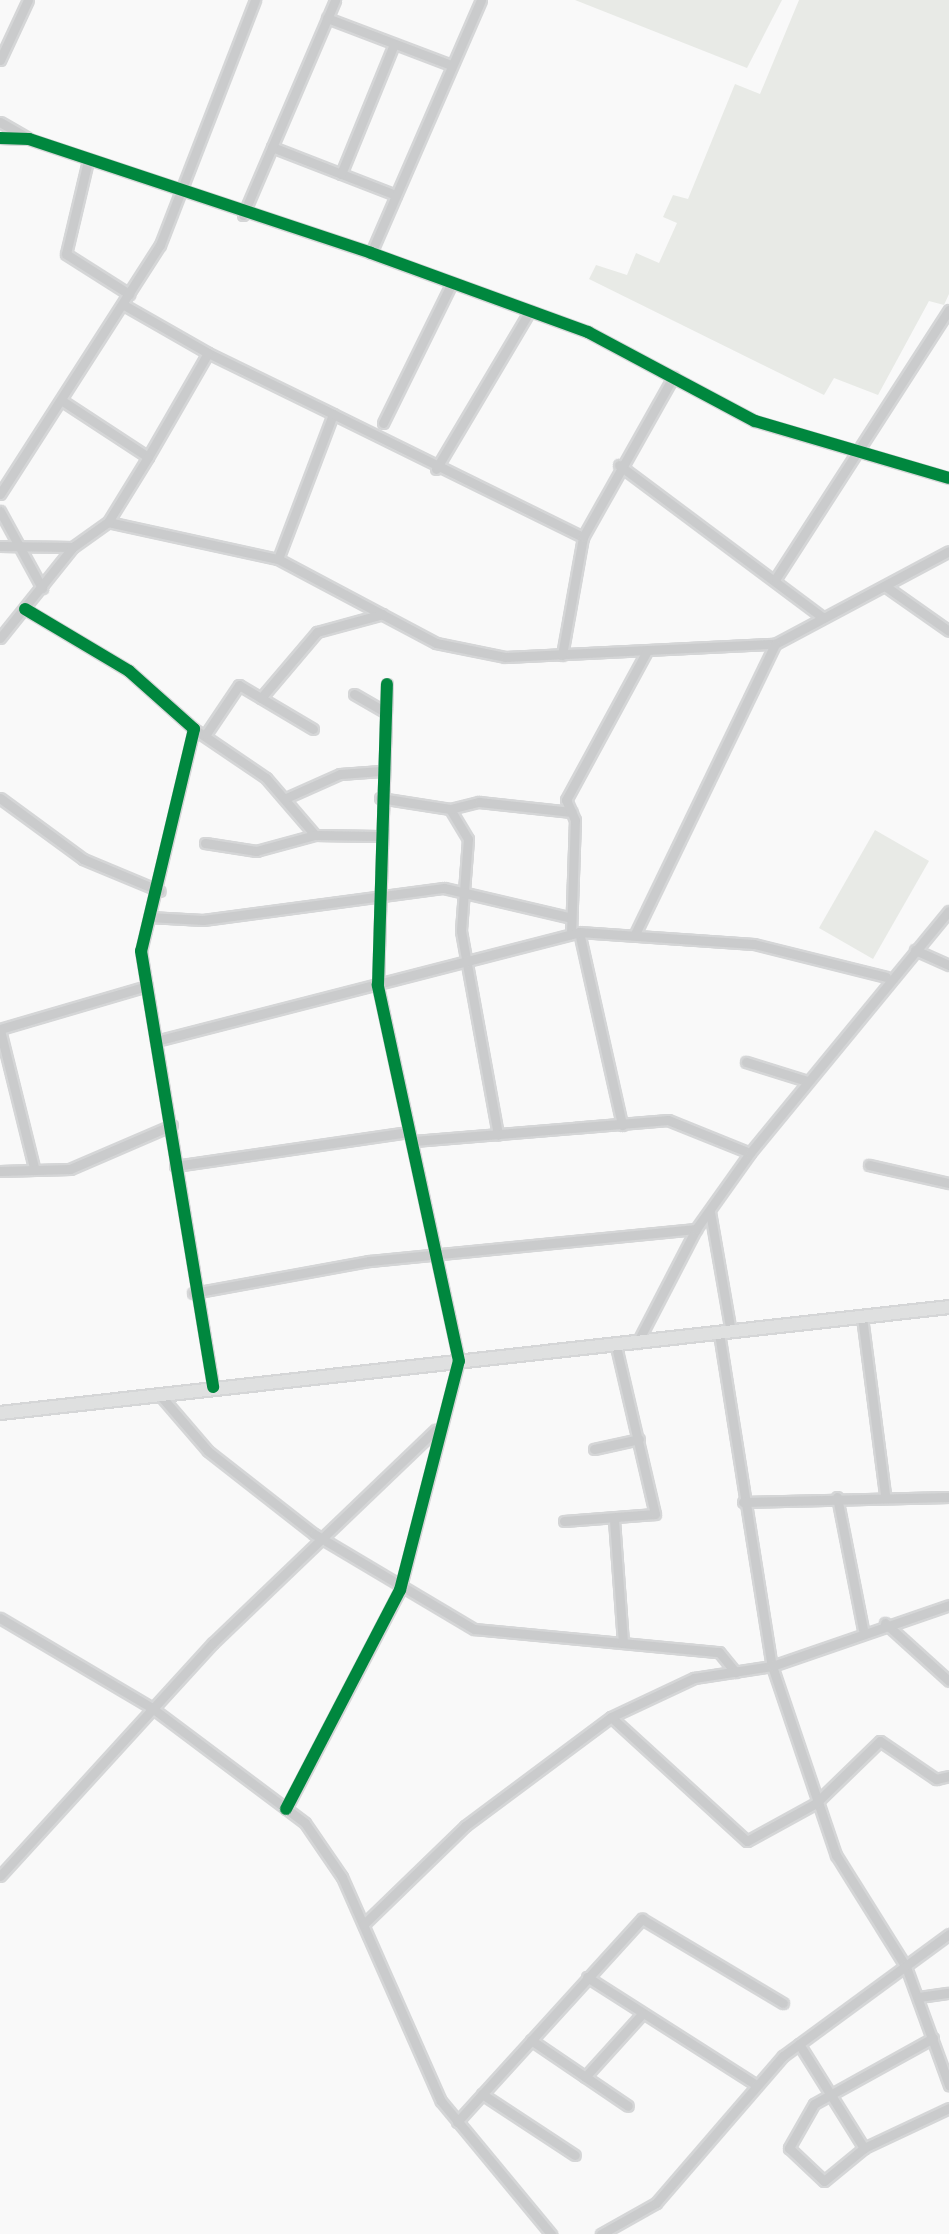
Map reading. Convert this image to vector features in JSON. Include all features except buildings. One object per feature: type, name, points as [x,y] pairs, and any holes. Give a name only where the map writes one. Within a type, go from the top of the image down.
[{"type":"main road","points":[[0,1413],[949,1307]]},
{"type":"street","points":[[0,60],[28,0]]},
{"type":"street","points":[[0,494],[127,300],[182,197],[255,0]]},
{"type":"street","points":[[243,215],[335,0]]},
{"type":"street","points":[[371,253],[481,0]]},
{"type":"street","points":[[327,18],[451,65]]},
{"type":"street","points":[[341,174],[394,44]]},
{"type":"street","points":[[0,122],[87,165],[371,253],[530,311],[853,457],[949,478]]},
{"type":"street","points":[[0,138],[29,139]]},
{"type":"street","points":[[272,147],[396,196]]},
{"type":"street","points":[[87,165],[66,254],[127,300],[208,352],[436,469],[583,537]]},
{"type":"street","points":[[384,422],[452,282]]},
{"type":"street","points":[[776,578],[949,310]]},
{"type":"street","points":[[436,469],[530,311]]},
{"type":"street","points":[[0,638],[72,546],[108,522],[208,352]]},
{"type":"street","points":[[562,655],[583,537],[619,465],[673,377]]},
{"type":"street","points":[[61,400],[148,457]]},
{"type":"street","points":[[278,559],[332,414]]},
{"type":"street","points":[[619,465],[776,578],[822,618]]},
{"type":"street","points":[[0,511],[42,588]]},
{"type":"street","points":[[108,522],[278,559],[383,614],[463,650],[562,655],[775,644],[949,551]]},
{"type":"street","points":[[0,546],[72,546]]},
{"type":"street","points":[[885,586],[949,631]]},
{"type":"street","points":[[25,609],[129,671],[194,729],[206,734],[286,798],[315,835]]},
{"type":"street","points":[[262,698],[317,632],[383,614]]},
{"type":"street","points":[[635,934],[775,644]]},
{"type":"street","points":[[622,1125],[568,917],[569,791],[647,650]]},
{"type":"street","points":[[286,1809],[400,1590],[437,1428],[459,1361],[378,986],[375,895],[387,684]]},
{"type":"street","points":[[206,734],[234,686],[313,729]]},
{"type":"street","points":[[354,694],[385,712]]},
{"type":"street","points":[[194,729],[160,891],[149,917],[147,986],[172,1125],[193,1292],[214,1387]]},
{"type":"street","points":[[286,798],[340,774],[382,771]]},
{"type":"street","points":[[0,798],[82,859],[160,891]]},
{"type":"street","points":[[380,798],[450,809],[478,802],[571,812]]},
{"type":"street","points":[[450,809],[468,839],[462,892],[498,1135]]},
{"type":"street","points":[[205,843],[256,850],[315,835],[378,836]]},
{"type":"street","points":[[149,917],[202,920],[375,895],[462,892],[568,917]]},
{"type":"street","points":[[637,1342],[696,1229],[750,1153],[886,977],[949,910]]},
{"type":"street","points":[[156,1041],[575,933],[754,944],[886,977]]},
{"type":"street","points":[[915,950],[949,966]]},
{"type":"street","points":[[34,1167],[0,1029],[147,986]]},
{"type":"street","points":[[746,1062],[808,1081]]},
{"type":"street","points":[[175,1166],[411,1136],[498,1135],[668,1120],[750,1153]]},
{"type":"street","points":[[0,1171],[34,1167],[70,1169],[172,1125]]},
{"type":"street","points":[[869,1165],[949,1183]]},
{"type":"street","points":[[710,1212],[743,1502],[772,1666],[816,1803],[859,1898],[906,1966],[949,2086]]},
{"type":"street","points":[[193,1292],[434,1253],[696,1229]]},
{"type":"street","points":[[862,1317],[885,1495]]},
{"type":"street","points":[[564,1521],[655,1514],[616,1346]]},
{"type":"street","points":[[159,1394],[208,1452],[320,1538],[400,1590],[474,1629],[719,1652],[735,1672]]},
{"type":"street","points":[[0,1876],[152,1708],[320,1538],[437,1428]]},
{"type":"street","points":[[594,1449],[639,1439]]},
{"type":"street","points":[[743,1502],[836,1496],[949,1496]]},
{"type":"street","points":[[836,1496],[863,1629]]},
{"type":"street","points":[[614,1520],[622,1644]]},
{"type":"street","points":[[364,1924],[465,1826],[611,1717],[694,1678],[772,1666],[863,1629],[949,1605]]},
{"type":"street","points":[[0,1618],[152,1708],[305,1822],[364,1924],[408,2042],[457,2122],[551,2234]]},
{"type":"street","points":[[885,1623],[949,1681]]},
{"type":"street","points":[[611,1717],[742,1839],[760,1839],[816,1803],[880,1741],[936,1779],[949,1776]]},
{"type":"street","points":[[457,2122],[637,1921],[649,1920],[783,2003]]},
{"type":"street","points":[[600,2234],[656,2204],[756,2084],[799,2044],[949,1934]]},
{"type":"street","points":[[587,1978],[756,2084]]},
{"type":"street","points":[[919,1997],[949,1993]]},
{"type":"street","points":[[585,2077],[642,2014]]},
{"type":"street","points":[[934,2038],[830,2092],[802,2117],[792,2153],[820,2182],[864,2148],[949,2108]]},
{"type":"street","points":[[531,2040],[628,2106]]},
{"type":"street","points":[[799,2044],[864,2148]]},
{"type":"street","points":[[482,2094],[575,2156]]},
{"type":"shaded area","points":[[575,0],[782,0],[747,68]]},
{"type":"shaded area","points":[[799,0],[949,0],[949,294],[944,305],[929,301],[878,395],[834,378],[824,395],[589,279],[596,265],[627,275],[636,253],[659,263],[677,223],[663,217],[673,195],[688,199],[735,84],[760,94]]},
{"type":"shaded area","points":[[875,830],[929,861],[873,959],[819,928]]},
{"type":"cycle path","points":[[0,138],[29,139],[371,253],[588,332],[755,421],[949,478]]},
{"type":"cycle path","points":[[25,609],[129,671],[194,729],[141,951],[213,1387]]},
{"type":"cycle path","points":[[286,1809],[400,1590],[459,1361],[378,985],[387,684]]}]
